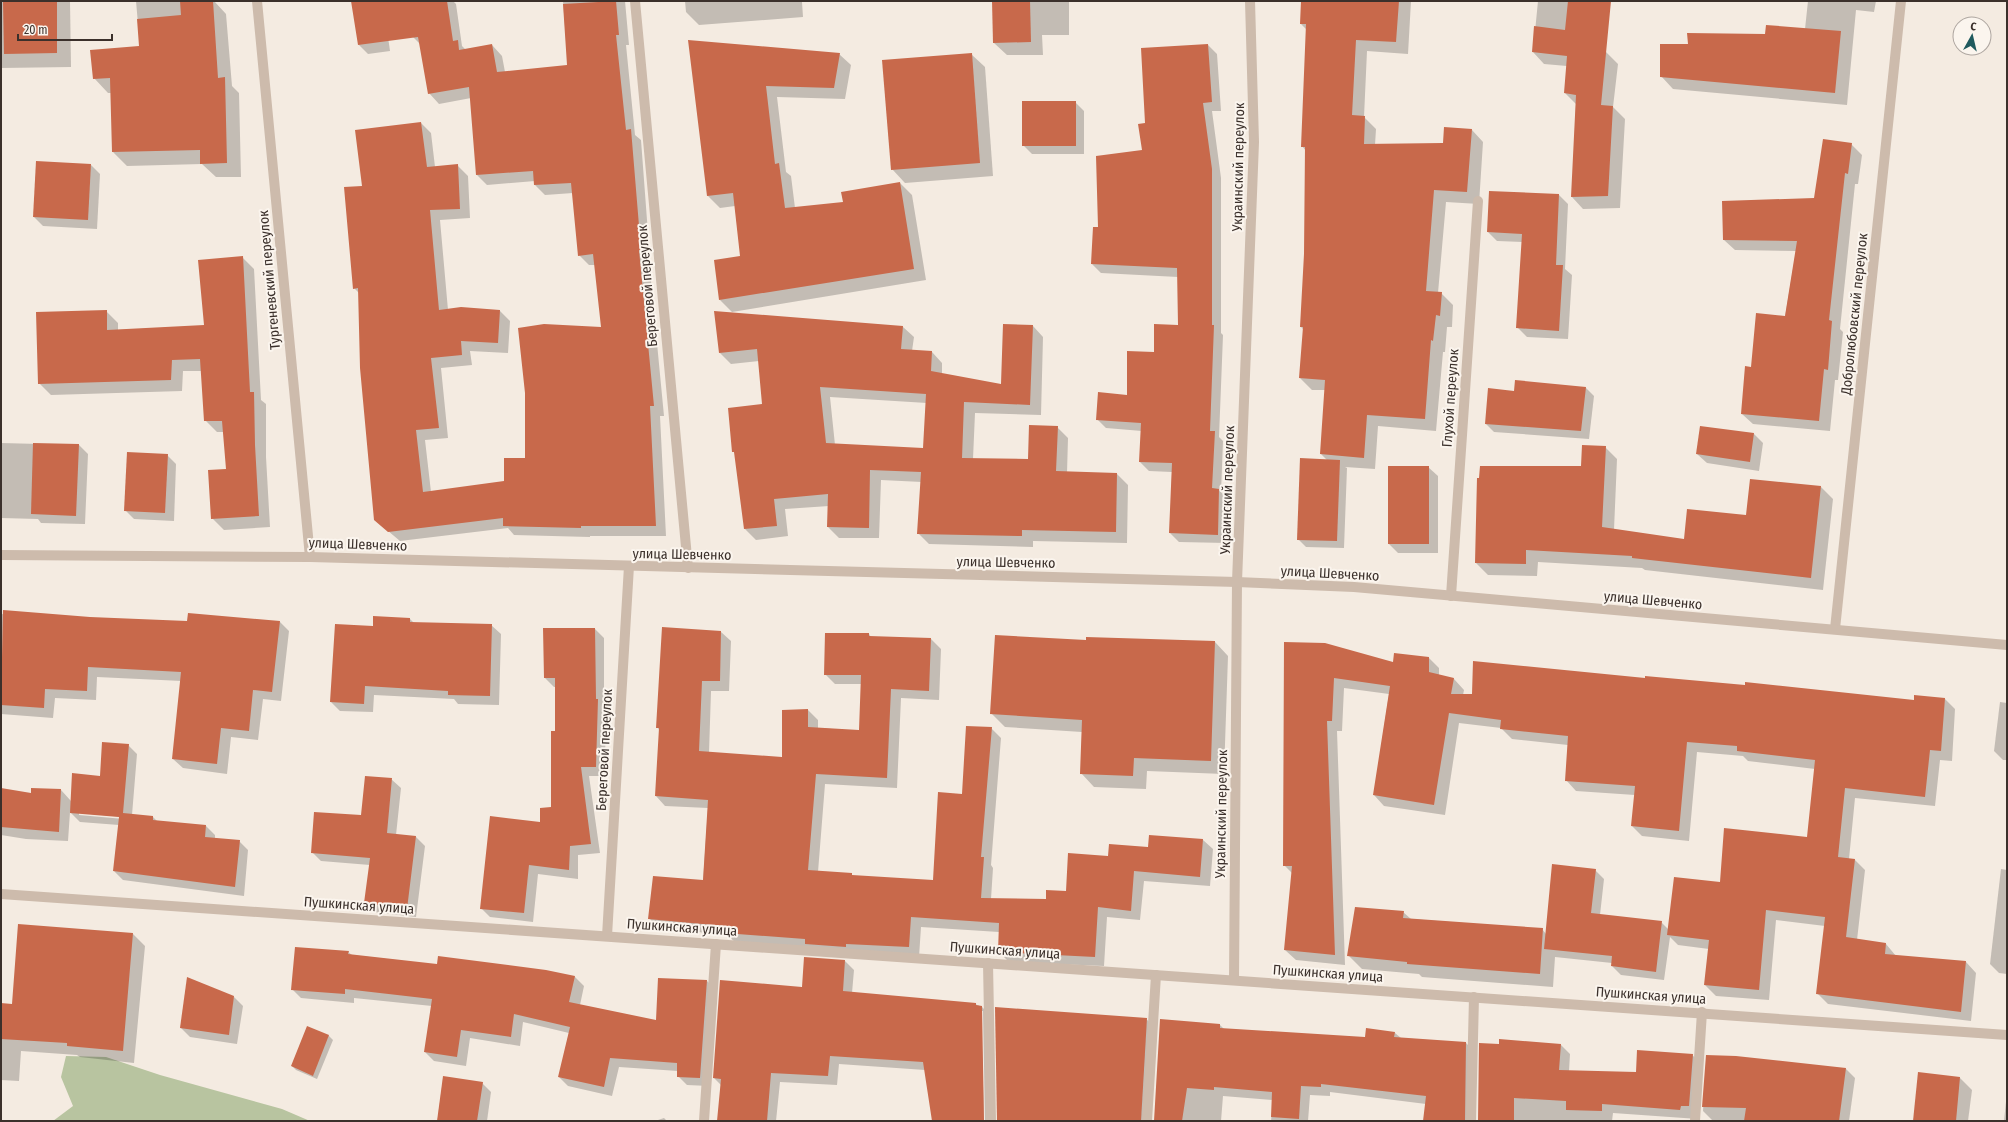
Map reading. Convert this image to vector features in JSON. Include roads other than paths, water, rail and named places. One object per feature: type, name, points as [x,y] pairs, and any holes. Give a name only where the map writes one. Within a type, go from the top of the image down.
[{"type":"street","name":"Тургеневский переулок","points":[[257,1],[310,557]]},
{"type":"street","name":"Береговой переулок","points":[[635,1],[688,568]]},
{"type":"street","name":"Украинский переулок","points":[[1234,980],[1237,582],[1254,142],[1250,1]]},
{"type":"street","name":"Добролюбовский переулок","points":[[1835,630],[1901,1]]},
{"type":"street","name":"Глухой переулок","points":[[1451,596],[1478,201]]},
{"type":"street","name":"улица Шевченко","points":[[1,554],[310,557],[1237,582],[1354,587],[2007,645]]},
{"type":"street","name":"Береговой переулок","points":[[606,936],[629,566]]},
{"type":"street","name":"Пушкинская улица","points":[[1,894],[1702,1012],[2007,1035]]},
{"type":"street","points":[[704,1121],[716,944]]},
{"type":"street","points":[[988,963],[991,1121]]},
{"type":"street","points":[[1146,1121],[1156,975]]},
{"type":"street","points":[[1471,1121],[1474,997]]},
{"type":"street","points":[[1695,1121],[1702,1012]]}]
